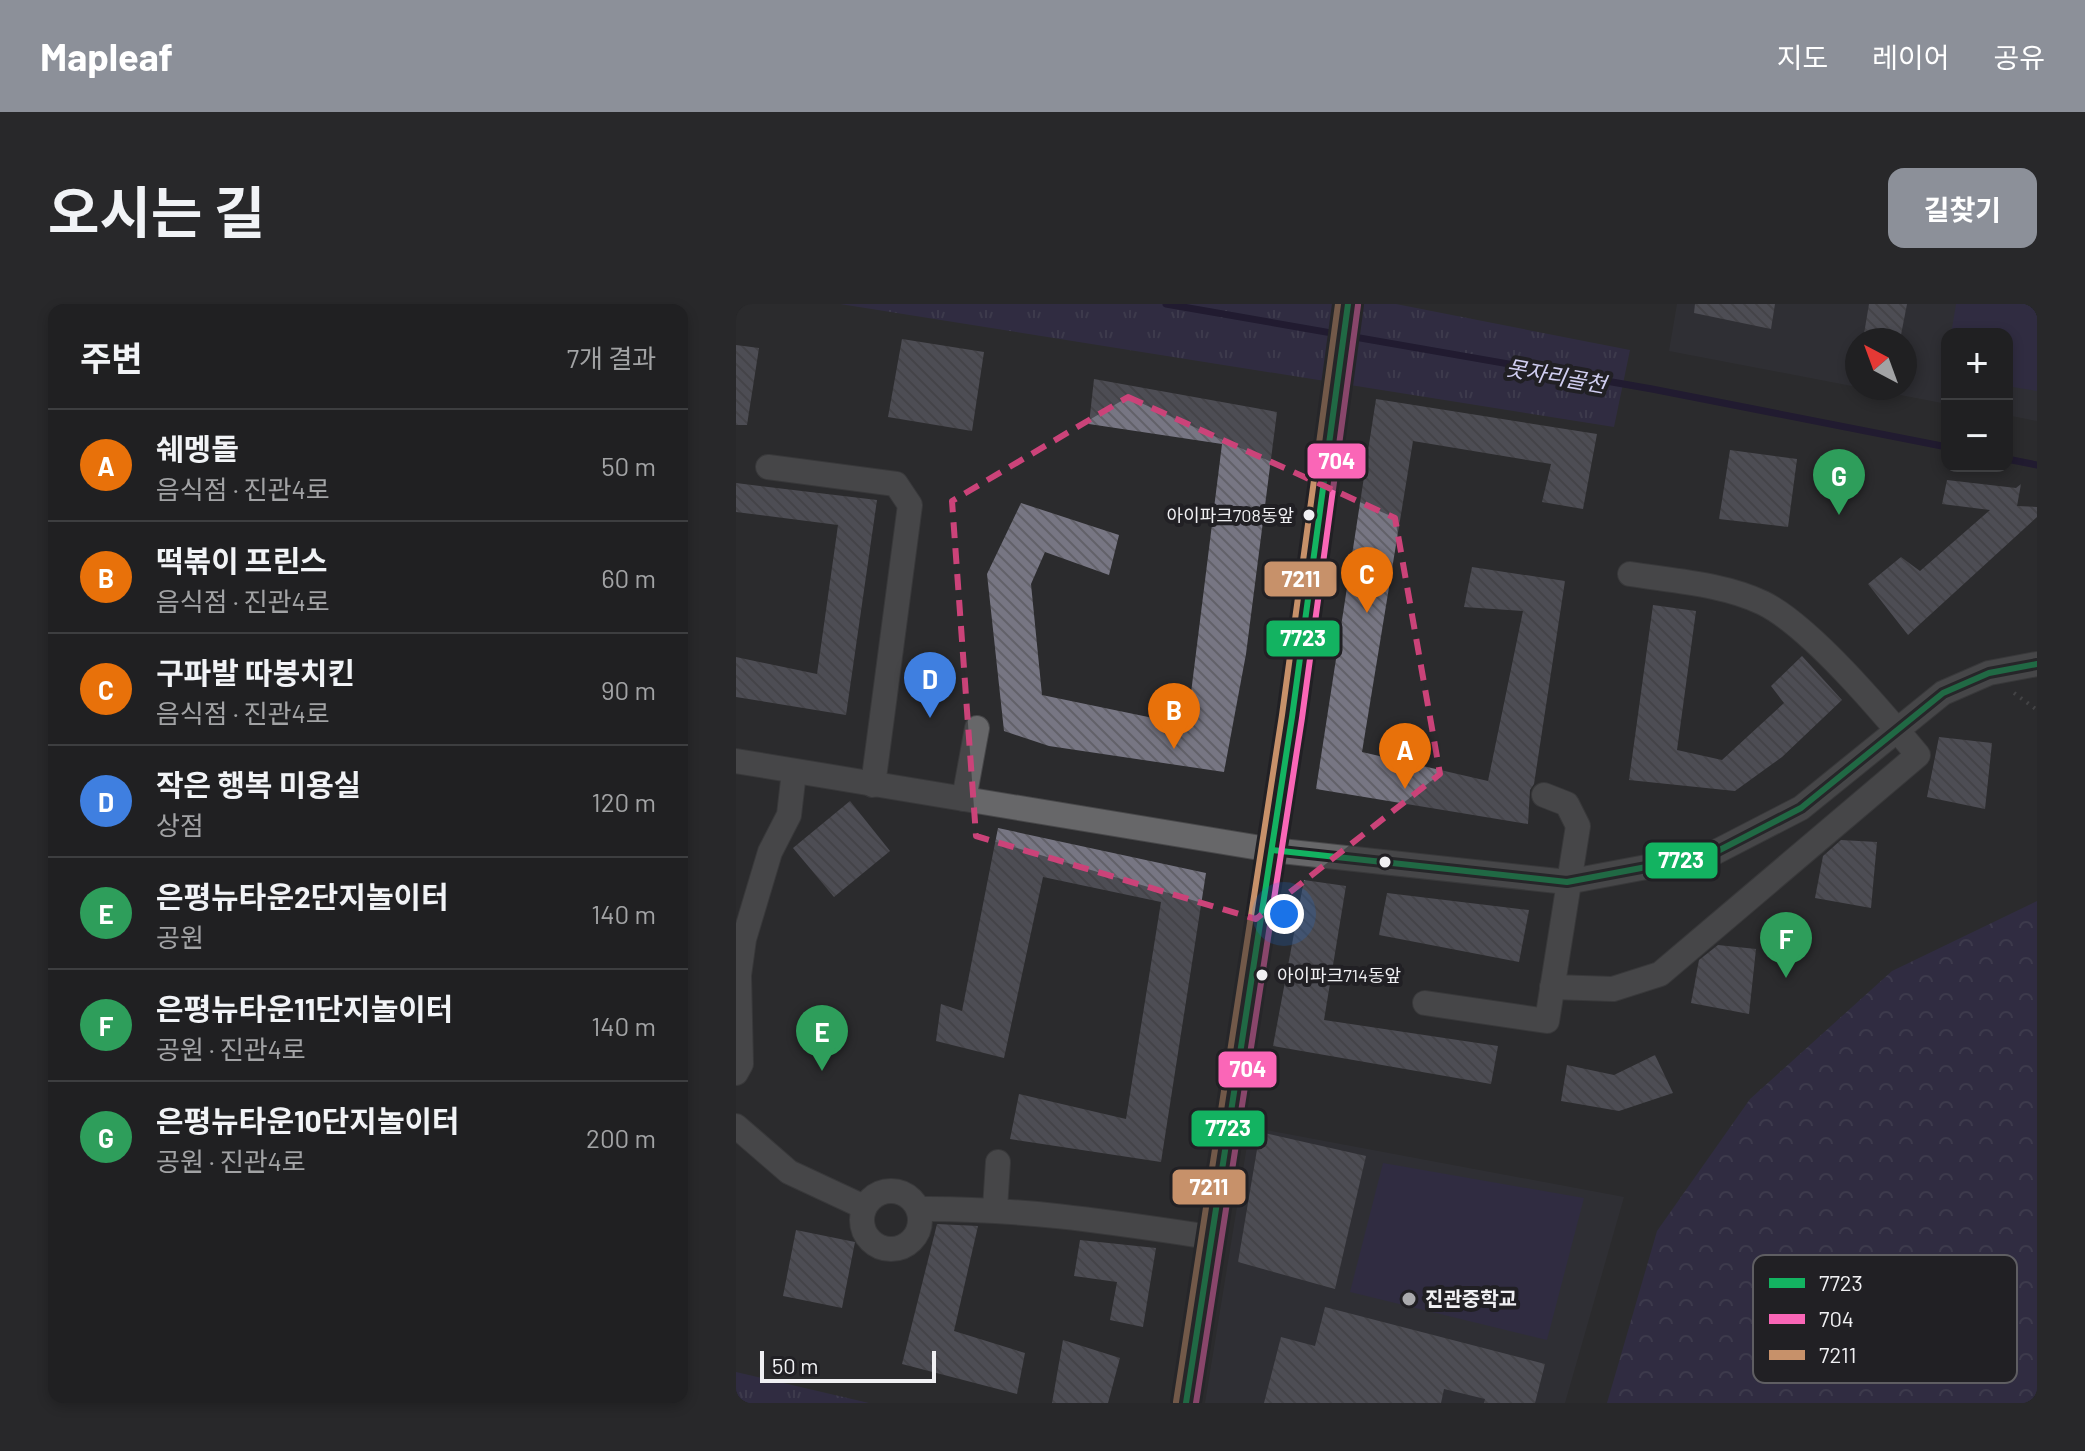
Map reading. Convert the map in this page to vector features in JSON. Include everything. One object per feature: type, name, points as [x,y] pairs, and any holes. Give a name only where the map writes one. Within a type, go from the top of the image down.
[{"type":"street","points":[[1186,1403],[1272,850],[1336,414],[1348,304]]},
{"type":"street","points":[[768,467],[896,484],[910,505],[873,785]]},
{"type":"street","points":[[1552,987],[1613,989],[1660,974],[1918,755],[1801,628],[1764,604],[1715,588],[1630,574]]},
{"type":"street","points":[[736,761],[1272,850],[1567,882],[1710,855],[1801,808],[1943,693],[1989,673],[2037,664]]},
{"type":"street","points":[[964,799],[977,728]]},
{"type":"street","points":[[736,1073],[741,1064],[739,975],[744,939],[766,864],[789,815],[794,772]]},
{"type":"street","points":[[1425,1003],[1547,1021],[1578,826],[1567,804],[1544,795]]},
{"type":"street","points":[[736,1126],[789,1172],[864,1207]]},
{"type":"street","points":[[995,1208],[998,1162]]},
{"type":"street","points":[[887,1191],[906,1195],[919,1209],[920,1228],[916,1237],[901,1248],[891,1250],[873,1244],[866,1236],[862,1217],[864,1207],[878,1193],[887,1191]]},
{"type":"street","points":[[919,1209],[995,1208],[1088,1217],[1210,1237]]},
{"type":"path","points":[[2003,684],[2037,710]]},
{"type":"highlighted area","points":[[1128,397],[1395,518],[1440,774],[1256,919],[976,836],[952,501]]},
{"type":"shaded area","points":[[1677,304],[2037,304],[2037,421],[2013,416],[2013,328],[1941,328],[1941,403],[1917,398],[1917,328],[1845,328],[1845,385],[1669,351]]},
{"type":"shaded area","name":"진관중학교","points":[[1250,1127],[1624,1197],[1565,1403],[1205,1403]]},
{"type":"green space","points":[[840,304],[1396,304],[1630,350],[1614,427]]},
{"type":"green space","points":[[1956,304],[2037,304],[2037,391],[2013,387],[2013,328],[1952,328]]},
{"type":"green space","points":[[2037,901],[2037,1403],[1607,1403],[1657,1231],[1750,1099],[1892,971]]},
{"type":"green space","points":[[1383,1163],[1584,1198],[1547,1340],[1350,1292]]},
{"type":"green space","points":[[736,1372],[869,1403],[736,1403]]},
{"type":"building","points":[[1695,304],[1775,304],[1771,329],[1694,313]]},
{"type":"building","points":[[1869,304],[1907,304],[1902,328],[1865,328]]},
{"type":"building","points":[[902,339],[984,352],[972,431],[888,417]]},
{"type":"building","points":[[736,345],[759,348],[747,425],[736,425]]},
{"type":"building","points":[[1094,379],[1277,412],[1246,654],[1224,772],[1049,746],[1004,731],[987,574],[1021,503],[1119,535],[1109,575],[1045,552],[1031,584],[1042,695],[1187,725],[1222,444],[1089,424]]},
{"type":"building","points":[[1376,399],[1597,434],[1583,509],[1542,502],[1551,464],[1413,441],[1362,752],[1488,781],[1523,611],[1464,607],[1472,567],[1565,581],[1534,784],[1530,790],[1528,824],[1316,789]]},
{"type":"building","points":[[1730,450],[1797,459],[1788,527],[1719,519]]},
{"type":"building","points":[[1947,480],[2016,488],[2021,484],[2017,506],[2037,507],[2037,517],[1908,635],[1868,584],[1901,557],[1920,571],[1990,510],[1942,504]]},
{"type":"building","points":[[736,483],[877,500],[846,715],[736,697],[736,657],[817,674],[838,525],[736,512]]},
{"type":"building","points":[[1653,605],[1696,611],[1677,750],[1722,760],[1784,703],[1771,686],[1802,656],[1842,700],[1782,757],[1735,791],[1629,780]]},
{"type":"building","points":[[1939,737],[1992,743],[1985,809],[1927,797]]},
{"type":"building","points":[[850,801],[890,851],[834,897],[793,848]]},
{"type":"building","points":[[998,828],[1206,873],[1161,1162],[1010,1139],[1019,1094],[1126,1119],[1161,902],[1043,877],[1004,1058],[936,1041],[941,1004],[962,1011]]},
{"type":"building","points":[[1841,840],[1877,842],[1871,908],[1815,898],[1823,856]]},
{"type":"building","points":[[1304,880],[1346,886],[1324,1020],[1498,1046],[1491,1084],[1273,1046]]},
{"type":"building","points":[[1387,893],[1529,910],[1519,962],[1379,935]]},
{"type":"building","points":[[1718,945],[1756,949],[1749,1014],[1691,1003],[1699,960]]},
{"type":"building","points":[[1655,1055],[1673,1093],[1619,1111],[1561,1101],[1567,1065],[1614,1075]]},
{"type":"building","points":[[1260,1132],[1366,1156],[1335,1289],[1238,1262]]},
{"type":"building","points":[[937,1224],[978,1226],[954,1331],[1025,1353],[1017,1394],[902,1364]]},
{"type":"building","points":[[796,1230],[855,1242],[842,1308],[783,1296]]},
{"type":"building","points":[[1080,1240],[1156,1248],[1143,1327],[1110,1320],[1117,1282],[1074,1276]]},
{"type":"building","points":[[1325,1307],[1545,1364],[1535,1403],[1484,1403],[1485,1399],[1444,1389],[1441,1403],[1264,1403],[1281,1337],[1315,1346]]},
{"type":"building","points":[[1063,1340],[1120,1358],[1108,1403],[1052,1403]]},
{"type":"waterway","name":"못자리골천","points":[[1166,304],[1652,389],[1941,446]]},
{"type":"waterway","name":"못자리골천","points":[[2013,460],[2037,465]]},
{"type":"transit line","name":"7211","points":[[1176,1402],[1282,715],[1338,304]]},
{"type":"transit line","name":"7723","points":[[1186,1403],[1292,717],[1348,304]]},
{"type":"transit line","name":"704","points":[[1196,1403],[1302,718],[1358,305]]},
{"type":"transit line","name":"7723","points":[[1272,850],[1567,882],[1710,855],[1801,808],[1943,693],[1989,673],[2037,664]]},
{"type":"place","name":"아이파크708동앞","points":[[1309,515]]},
{"type":"place","name":"은평뉴타운10단지놀이터","points":[[1839,515]]},
{"type":"place","name":"구파발 따봉치킨","points":[[1367,613]]},
{"type":"place","name":"작은 행복 미용실","points":[[930,718]]},
{"type":"place","name":"떡볶이 프린스","points":[[1174,749]]},
{"type":"place","name":"쉐멩돌","points":[[1405,789]]},
{"type":"place","name":"아이파크714동앞","points":[[1262,975]]},
{"type":"place","name":"은평뉴타운11단지놀이터","points":[[1786,978]]},
{"type":"place","name":"은평뉴타운2단지놀이터","points":[[822,1071]]},
{"type":"place","name":"진관중학교","points":[[1409,1299]]}]
